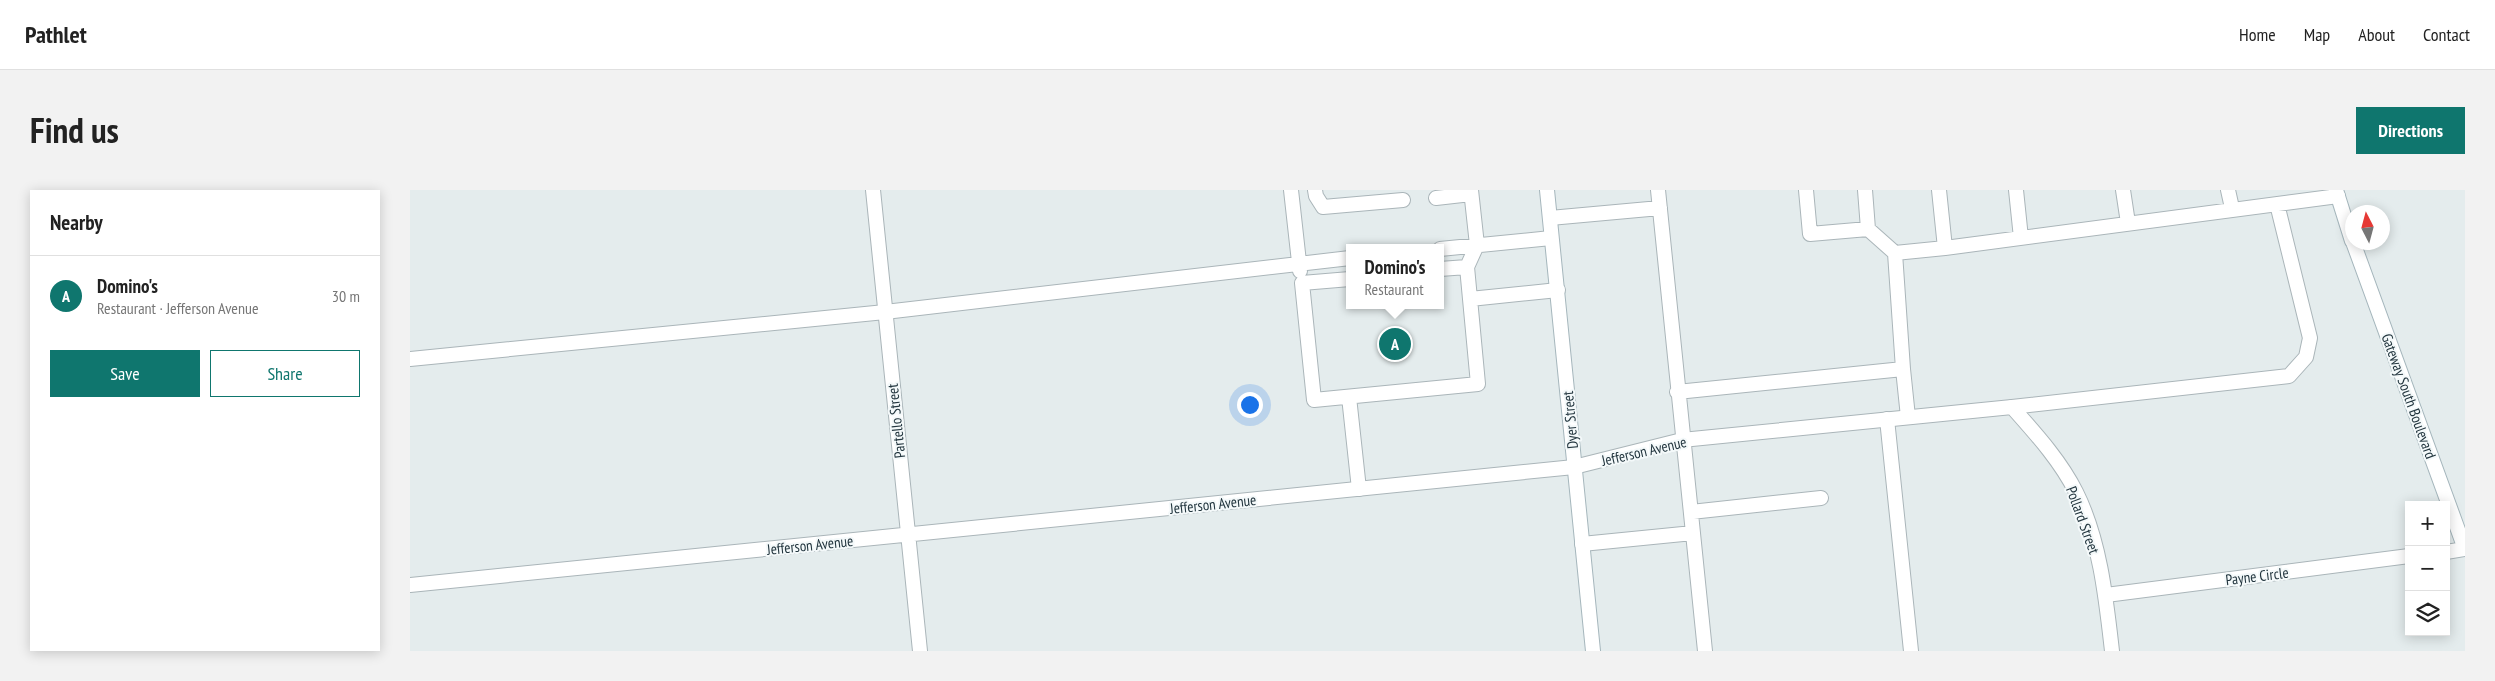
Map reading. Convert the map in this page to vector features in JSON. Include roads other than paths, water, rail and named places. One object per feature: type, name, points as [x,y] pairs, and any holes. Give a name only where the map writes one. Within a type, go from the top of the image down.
[{"type":"street","name":"Partello Street","points":[[873,190],[920,651]]},
{"type":"street","points":[[1291,190],[1314,400],[1478,384],[1467,267],[1477,245],[1471,192],[1436,198]]},
{"type":"street","points":[[1316,190],[1316,196],[1323,207],[1403,200]]},
{"type":"street","name":"Dyer Street","points":[[1547,190],[1593,651]]},
{"type":"street","points":[[1658,190],[1677,392],[1705,651]]},
{"type":"street","points":[[1806,190],[1810,234],[1868,229]]},
{"type":"street","points":[[1865,190],[1868,229],[1895,253],[1908,417]]},
{"type":"street","points":[[1939,190],[1945,248]]},
{"type":"street","points":[[2016,190],[2022,238]]},
{"type":"street","points":[[2123,190],[2128,223]]},
{"type":"street","points":[[2228,190],[2232,208]]},
{"type":"street","points":[[1895,253],[2022,238],[2232,208],[2277,204],[2337,193]]},
{"type":"street","name":"Gateway South Boulevard","points":[[2337,193],[2345,218]]},
{"type":"street","name":"Jefferson Avenue","points":[[410,585],[1574,467],[1682,440],[2012,407],[2289,376],[2306,357],[2310,338],[2277,204]]},
{"type":"street","points":[[1550,218],[1660,208]]},
{"type":"street","points":[[1444,249],[1551,238]]},
{"type":"street","name":"Gateway South Boulevard","points":[[2356,250],[2465,549]]},
{"type":"street","points":[[410,360],[885,312],[1346,258]]},
{"type":"street","points":[[1444,269],[1467,267]]},
{"type":"street","points":[[1302,284],[1346,279]]},
{"type":"street","points":[[1470,299],[1558,290]]},
{"type":"street","points":[[1677,392],[1903,369]]},
{"type":"street","points":[[1349,397],[1360,490]]},
{"type":"street","name":"Pollard Street","points":[[2012,407],[2046,445],[2076,492],[2095,547],[2106,595],[2112,651]]},
{"type":"street","points":[[1887,419],[1911,651]]},
{"type":"street","points":[[1691,512],[1821,498]]},
{"type":"street","points":[[1582,544],[1693,533]]},
{"type":"street","points":[[2450,551],[2465,549]]},
{"type":"street","name":"Payne Circle","points":[[2106,595],[2405,557]]},
{"type":"place","name":"Domino's","points":[[1395,344]]}]
